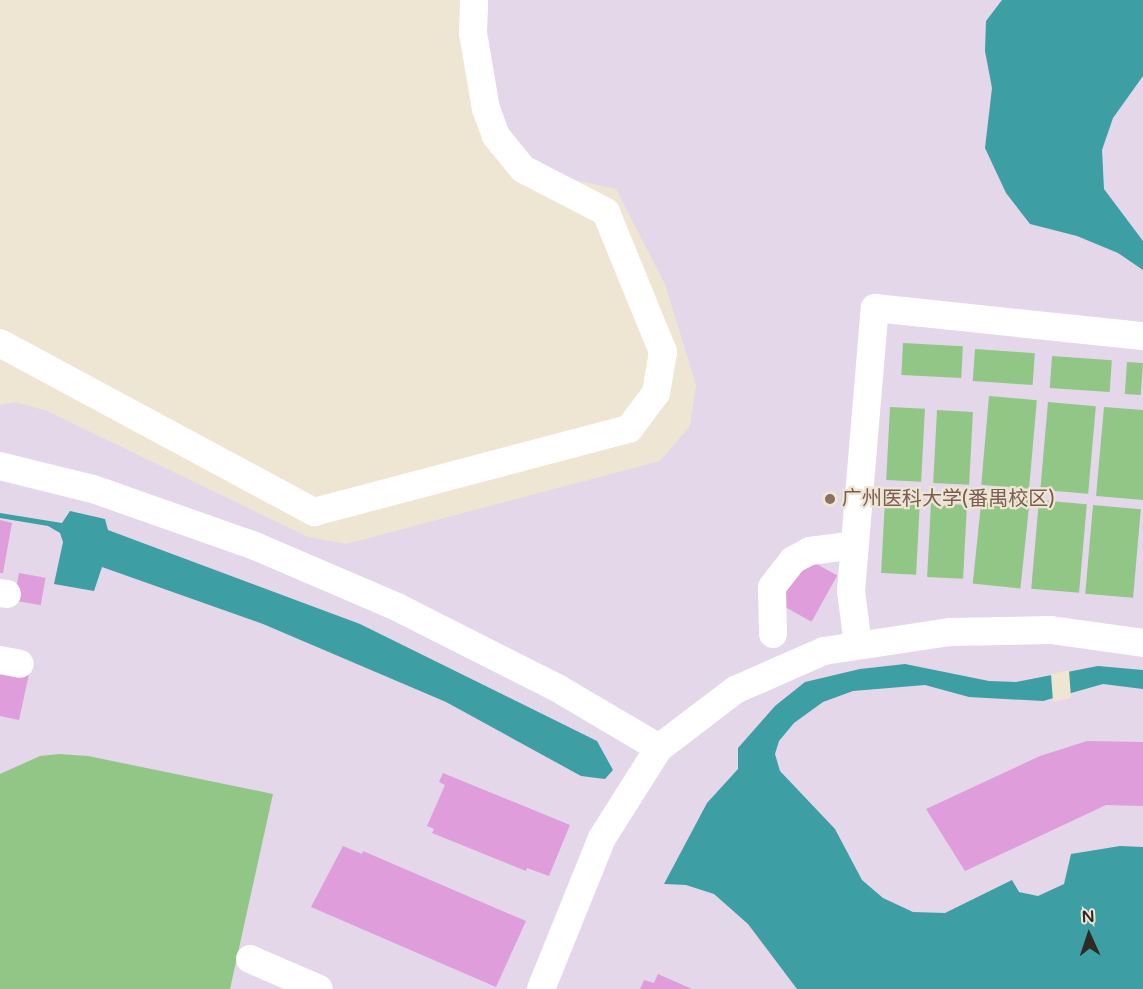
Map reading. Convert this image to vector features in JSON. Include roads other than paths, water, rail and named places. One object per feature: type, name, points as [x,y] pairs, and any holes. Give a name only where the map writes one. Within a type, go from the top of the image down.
[{"type":"street","points":[[0,343],[314,512],[629,429],[656,393],[663,352],[606,212],[523,169],[496,136],[486,109],[473,33],[474,0]]},
{"type":"street","points":[[858,645],[851,608],[874,308],[1143,336]]},
{"type":"street","points":[[0,466],[93,489],[255,546],[397,607],[559,689],[659,748]]},
{"type":"street","points":[[773,634],[772,587],[793,560],[810,551],[855,545]]},
{"type":"street","points":[[541,989],[602,838],[659,748],[735,690],[824,651],[950,632],[1051,630],[1143,643]]},
{"type":"street","points":[[250,959],[284,982],[320,989]]},
{"type":"water","points":[[1002,0],[1143,0],[1143,76],[1113,118],[1102,150],[1104,189],[1143,241],[1143,270],[1118,253],[1077,236],[1030,224],[1006,193],[985,148],[992,88],[985,51],[986,21]]},
{"type":"water","points":[[70,511],[105,519],[108,530],[360,624],[597,741],[613,770],[605,779],[581,776],[446,702],[263,624],[102,567],[94,591],[54,584],[63,542],[60,533],[48,526],[0,518],[0,513],[62,523]]},
{"type":"water","points":[[905,664],[989,681],[1016,682],[1098,666],[1143,670],[1143,689],[1103,684],[1043,701],[969,697],[925,685],[853,691],[823,702],[794,723],[779,741],[775,754],[780,771],[835,829],[862,880],[883,898],[913,912],[945,913],[1012,880],[1019,892],[1038,896],[1064,884],[1071,854],[1120,846],[1143,847],[1143,989],[797,989],[748,924],[714,894],[686,885],[664,884],[707,803],[738,769],[738,748],[775,706],[805,682],[860,669]]},
{"type":"place","name":"广州医科大学(番禺校区)","points":[[830,499]]}]
